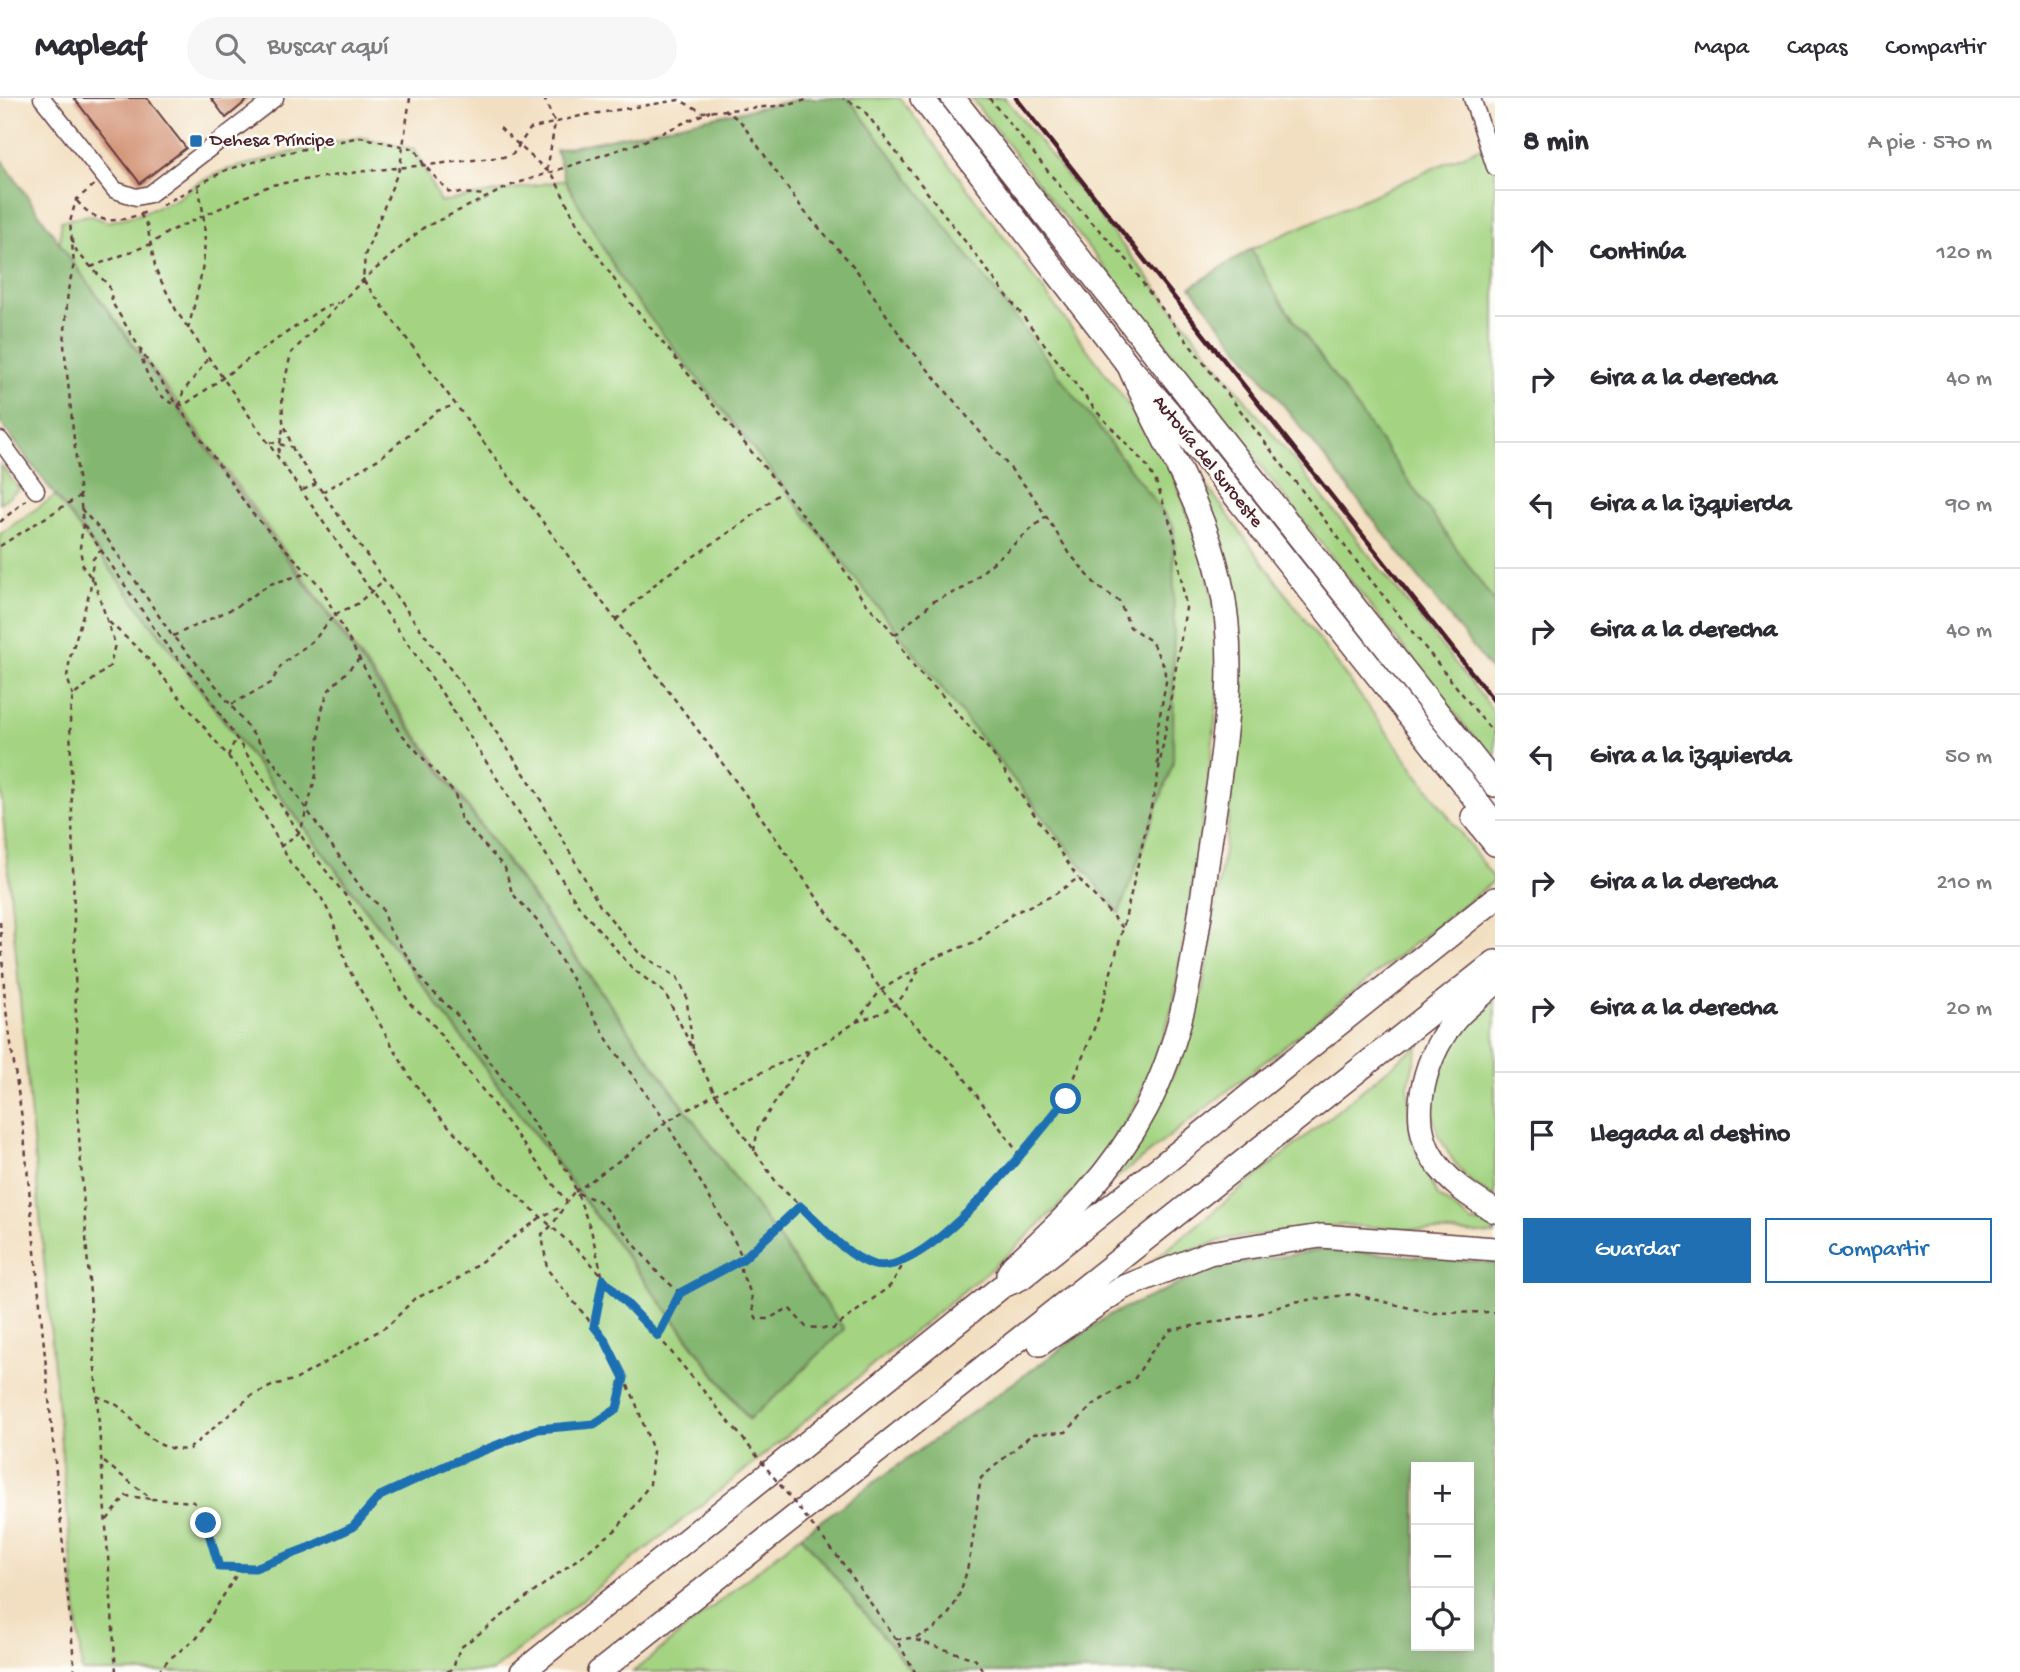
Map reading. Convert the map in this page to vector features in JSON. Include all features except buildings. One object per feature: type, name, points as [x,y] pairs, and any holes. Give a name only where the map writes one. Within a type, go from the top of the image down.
[{"type":"highway","name":"Autovía del Suroeste","points":[[922,98],[1129,366],[1167,410],[1495,824]]},
{"type":"highway","name":"Autovía del Suroeste","points":[[953,98],[1495,785]]},
{"type":"highway","points":[[1001,1287],[1013,1266],[1066,1218],[1117,1157],[1146,1108],[1176,1037],[1194,955],[1229,706],[1229,644],[1220,581],[1202,516],[1181,468],[1152,420],[1129,366]]},
{"type":"highway","points":[[1370,669],[1374,688],[1495,844]]},
{"type":"highway","points":[[522,1672],[1001,1287],[1021,1278],[1495,899]]},
{"type":"highway","points":[[598,1672],[1495,962]]},
{"type":"highway","points":[[1495,983],[1457,1016],[1430,1059],[1422,1082],[1420,1105],[1432,1158],[1462,1192],[1495,1211]]},
{"type":"highway","points":[[878,1453],[948,1415],[1061,1328],[1122,1288],[1209,1253],[1321,1236],[1495,1249]]},
{"type":"street","points":[[42,98],[115,190],[135,197],[150,194],[275,98]]},
{"type":"street","points":[[1472,98],[1495,167]]},
{"type":"street","points":[[0,440],[36,490]]},
{"type":"path","points":[[410,98],[400,167],[365,255],[363,280],[743,791],[881,990],[957,1068],[1021,1157]]},
{"type":"path","points":[[544,98],[555,123],[547,171]]},
{"type":"path","points":[[91,267],[151,244],[202,216],[271,186],[400,167],[503,157],[513,154],[530,129],[679,99],[703,112],[789,105],[813,98]]},
{"type":"path","points":[[140,214],[151,244],[156,271],[188,329],[278,453],[372,591],[581,909],[633,969],[665,993],[715,1094],[779,1186],[854,1255],[873,1265],[890,1266],[906,1260],[937,1240],[964,1216],[1021,1157],[1066,1099],[1099,1016],[1123,928],[1159,770],[1186,608],[1174,534],[1156,482],[1147,466],[1097,412],[862,108],[843,98]]},
{"type":"path","points":[[989,98],[1072,201],[1129,262],[1146,288],[1374,584],[1495,735]]},
{"type":"path","points":[[724,109],[741,122],[804,211],[855,268],[904,341],[1031,493],[1070,554],[1097,586],[1119,601],[1130,627],[1151,641],[1159,654],[1166,682],[1156,737],[1159,770]]},
{"type":"path","points":[[278,453],[284,426],[282,394],[291,353],[363,280],[424,228],[489,195],[547,171],[642,142],[710,111]]},
{"type":"path","points":[[500,128],[517,147],[554,177],[577,224],[613,280],[833,552],[863,600],[895,635],[916,670],[942,694],[992,753],[1078,878],[1123,928]]},
{"type":"path","points":[[76,200],[89,215],[108,222],[140,214],[177,199],[197,183],[226,170],[281,154],[360,137],[402,144],[415,149],[424,165],[449,192],[489,195]]},
{"type":"path","points":[[187,166],[197,183],[206,262],[188,329]]},
{"type":"path","points":[[73,696],[110,666],[115,644],[91,578],[83,567],[80,548],[83,524],[64,345],[68,290],[74,264],[70,235],[76,200],[104,177]]},
{"type":"path","points":[[70,235],[78,252],[109,286],[113,304],[140,347],[252,513],[320,586],[398,730],[455,794],[461,820],[505,868],[512,893],[539,923],[610,1044],[666,1122],[743,1259],[740,1267],[751,1294],[750,1307],[757,1319],[768,1319],[789,1308],[806,1327],[833,1329],[890,1286],[906,1260]]},
{"type":"path","points":[[180,406],[265,345],[304,322],[318,309],[342,301]]},
{"type":"path","points":[[140,347],[144,371],[169,402],[180,406]]},
{"type":"path","points":[[180,406],[183,392],[208,359]]},
{"type":"path","points":[[322,492],[380,458],[437,411],[455,405]]},
{"type":"path","points":[[284,426],[292,447],[322,492],[486,717],[534,788],[607,915],[639,953],[677,978],[686,995],[693,1051]]},
{"type":"path","points":[[270,442],[292,447]]},
{"type":"path","points":[[303,490],[317,484]]},
{"type":"path","points":[[0,522],[36,490]]},
{"type":"path","points":[[616,620],[662,578],[746,521],[782,491]]},
{"type":"path","points":[[0,546],[79,496]]},
{"type":"path","points":[[81,509],[104,534],[173,636],[231,705],[364,892],[382,908],[387,925],[425,984],[458,1016],[570,1175],[574,1192],[591,1230],[603,1279],[594,1326]]},
{"type":"path","points":[[895,635],[934,601],[964,588],[1046,516]]},
{"type":"path","points":[[83,524],[137,605],[186,672],[204,690],[345,895],[410,1004],[432,1023],[566,1201]]},
{"type":"path","points":[[101,550],[93,559],[91,578],[67,677],[73,696],[70,714],[76,939],[75,1054],[116,1672]]},
{"type":"path","points":[[173,636],[236,607],[270,584],[308,573]]},
{"type":"path","points":[[231,705],[271,683],[282,664],[315,639],[334,615],[357,604],[384,580]]},
{"type":"path","points":[[107,620],[144,654],[241,772],[280,847],[321,897],[332,918],[348,968],[410,1077],[439,1116],[658,1336],[841,1561],[896,1639],[915,1672]]},
{"type":"path","points":[[280,847],[300,832],[316,775],[321,713],[328,691],[359,659]]},
{"type":"path","points":[[228,756],[236,738]]},
{"type":"path","points":[[856,1022],[881,990],[922,965],[977,941],[1014,913],[1054,895],[1078,878]]},
{"type":"path","points":[[0,922],[5,1003],[23,1125],[75,1672]]},
{"type":"path","points":[[447,1672],[453,1668],[460,1648],[617,1529],[650,1484],[653,1451],[624,1378],[605,1340],[547,1269],[542,1234],[552,1227],[561,1207],[574,1192],[627,1155],[666,1122],[715,1094],[810,1050],[856,1022],[890,1011],[897,1005],[922,965]]},
{"type":"path","points":[[754,1151],[758,1128],[810,1050]]},
{"type":"path","points":[[574,1192],[599,1201],[627,1231],[658,1273],[680,1293]]},
{"type":"path","points":[[658,1336],[680,1293],[743,1259],[800,1206]]},
{"type":"path","points":[[97,1396],[120,1407],[139,1430],[164,1449],[189,1449],[251,1396],[274,1385],[297,1379],[389,1325],[414,1299],[455,1281],[541,1217],[561,1207]]},
{"type":"path","points":[[916,1640],[940,1627],[962,1589],[981,1478],[1032,1434],[1066,1432],[1093,1405],[1135,1378],[1154,1348],[1171,1330],[1258,1314],[1293,1302],[1353,1294],[1430,1313],[1495,1312]]},
{"type":"path","points":[[107,1520],[126,1496],[194,1502],[206,1523],[219,1567],[255,1568],[353,1527],[380,1496],[449,1464],[538,1429],[594,1424],[617,1409],[624,1378]]},
{"type":"path","points":[[103,1461],[152,1499]]},
{"type":"path","points":[[158,1672],[168,1660],[197,1638],[240,1568]]},
{"type":"path","points":[[896,1639],[916,1640],[975,1659],[984,1672]]},
{"type":"green space","points":[[805,98],[848,98],[1174,527],[1173,763],[1119,913],[625,286],[565,180],[556,150]]},
{"type":"green space","points":[[848,98],[900,98],[1143,424],[1169,465],[1202,547],[1217,620],[1218,695],[1208,785],[1174,1001],[1159,1052],[1137,1102],[1113,1145],[1083,1182],[1011,1252],[734,1479],[491,1672],[82,1672],[0,782],[0,534],[55,496],[748,1419],[783,1390],[844,1329],[180,406],[60,245],[61,221],[89,215],[108,222],[140,214],[177,199],[197,183],[226,170],[360,137],[415,149],[440,202],[565,180],[625,286],[1119,913],[1173,763],[1174,527]]},
{"type":"green space","points":[[971,98],[1005,98],[1495,713],[1495,764]]},
{"type":"green space","points":[[1495,141],[1495,603],[1273,290],[1251,249]]},
{"type":"green space","points":[[0,157],[74,264],[844,1329],[783,1390],[749,1419],[0,422]]},
{"type":"green space","points":[[1251,249],[1273,290],[1495,603],[1495,675],[1191,287]]},
{"type":"green space","points":[[1166,430],[1495,880],[1109,1184],[1140,1136],[1184,1053],[1203,987],[1228,824],[1242,657],[1211,509]]},
{"type":"green space","points":[[0,464],[19,489],[0,503]]},
{"type":"green space","points":[[1495,1000],[1495,1198],[1465,1176],[1454,1162],[1434,1122],[1431,1102],[1432,1082],[1448,1047],[1477,1015]]},
{"type":"green space","points":[[1419,1044],[1408,1085],[1412,1142],[1438,1196],[1472,1222],[1495,1225],[1495,1235],[1340,1225],[1226,1239],[1148,1265]]},
{"type":"green space","points":[[1325,1249],[1495,1263],[1495,1672],[912,1672],[801,1535],[1107,1316],[1217,1267]]},
{"type":"green space","points":[[801,1535],[912,1672],[633,1672]]},
{"type":"railway","points":[[1016,98],[1495,702]]},
{"type":"place","name":"Dehesa Príncipe","points":[[196,141]]},
{"type":"route","points":[[206,1523],[219,1567],[255,1568],[353,1527],[380,1496],[449,1464],[538,1429],[594,1424],[617,1409],[624,1378],[605,1340],[594,1326],[603,1279],[658,1336],[680,1293],[743,1259],[784,1224],[800,1206],[854,1255],[873,1265],[890,1266],[906,1260],[937,1240],[964,1216],[1021,1157],[1066,1099]]}]
